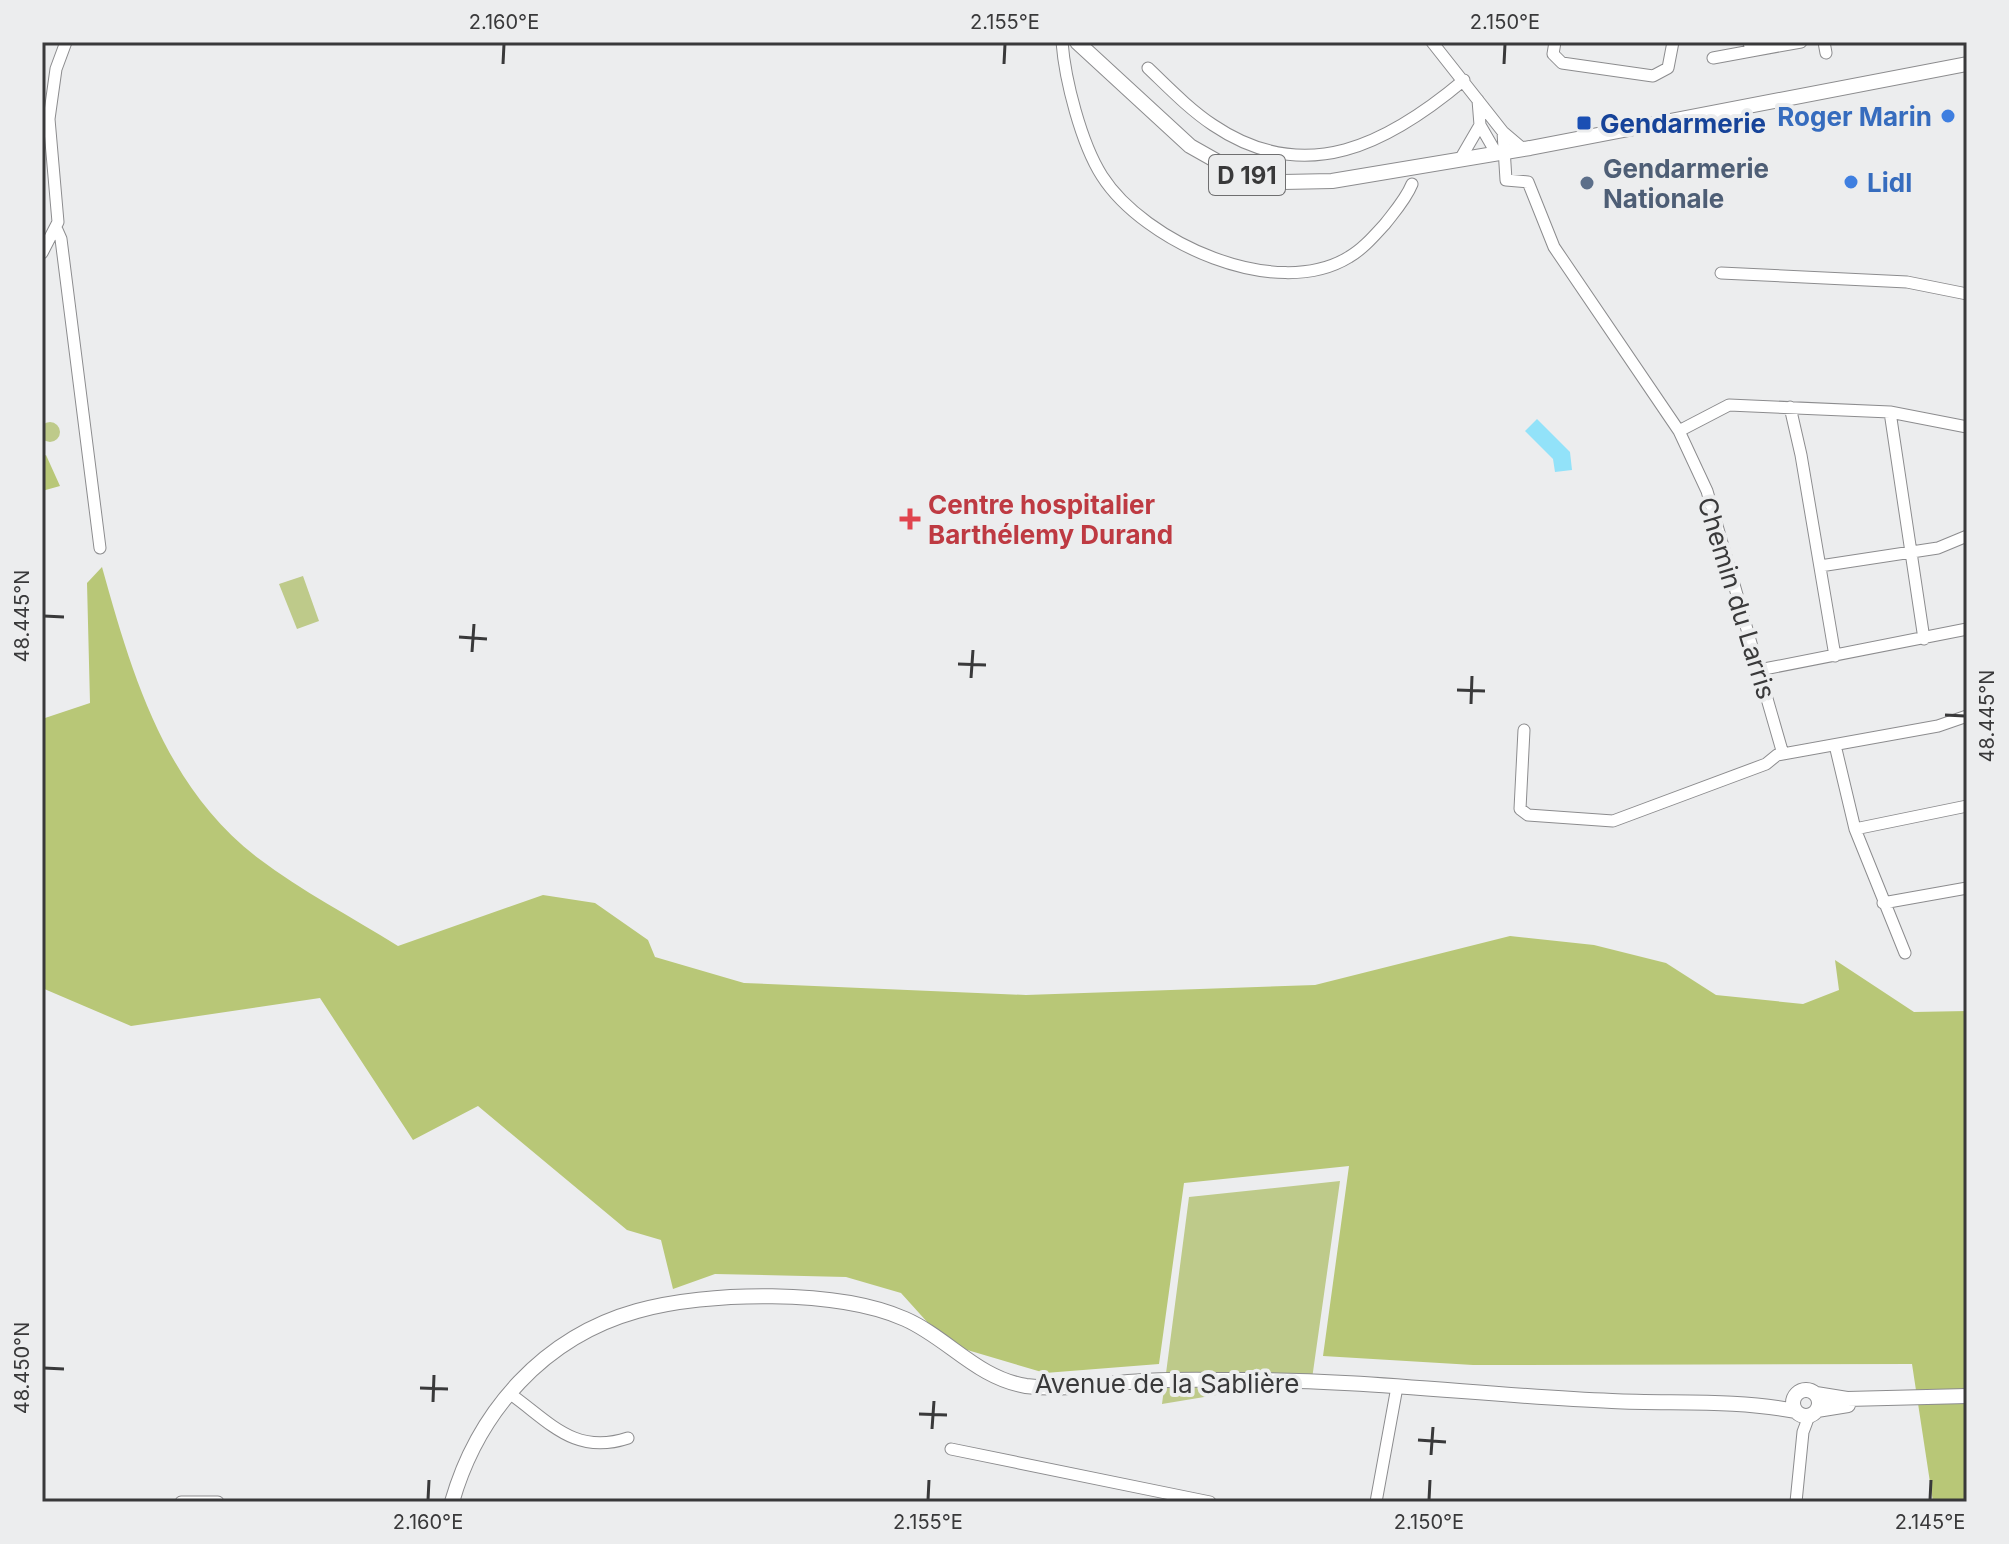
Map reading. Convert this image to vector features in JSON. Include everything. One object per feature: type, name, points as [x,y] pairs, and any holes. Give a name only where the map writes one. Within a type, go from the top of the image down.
[{"type":"main road","name":"D 191","points":[[1077,42],[1190,146],[1236,172],[1260,179],[1332,181],[1462,156],[1523,149],[1967,64]]},
{"type":"main road","name":"Avenue de la Sablière","points":[[452,1502],[472,1446],[509,1393],[551,1353],[613,1319],[676,1302],[758,1296],[838,1303],[903,1318],[975,1367],[1024,1385],[1265,1379],[1613,1401],[1757,1403],[1803,1409]]},
{"type":"main road","points":[[1803,1409],[1804,1389],[1847,1399],[1967,1396]]},
{"type":"main road","points":[[1803,1409],[1819,1402],[1816,1394]]},
{"type":"main road","points":[[1803,1409],[1848,1405],[1967,1404]]},
{"type":"street","points":[[66,42],[56,69],[49,119],[57,230],[61,239],[100,548]]},
{"type":"street","points":[[1062,42],[1072,96],[1101,175],[1126,203],[1175,242],[1212,258],[1276,272],[1328,266],[1348,258],[1368,243],[1402,203],[1412,184]]},
{"type":"street","points":[[1432,42],[1503,132],[1523,149]]},
{"type":"street","points":[[1555,42],[1553,54],[1562,63],[1653,76],[1668,68],[1673,42]]},
{"type":"street","points":[[1713,58],[1750,47],[1801,42]]},
{"type":"street","points":[[1148,68],[1193,111],[1237,139],[1265,149],[1314,154],[1339,152],[1380,140],[1422,115],[1464,80]]},
{"type":"street","points":[[1936,69],[1967,73]]},
{"type":"street","points":[[1478,99],[1480,125],[1500,151]]},
{"type":"street","points":[[1462,156],[1480,125]]},
{"type":"street","points":[[1500,151],[1503,132]]},
{"type":"street","name":"Chemin du Larris","points":[[1500,151],[1506,180],[1528,182],[1554,247],[1679,431],[1709,498],[1783,754]]},
{"type":"street","points":[[42,253],[57,230]]},
{"type":"street","points":[[1721,273],[1907,282],[1967,294]]},
{"type":"street","points":[[1679,431],[1729,405],[1890,412],[1967,427]]},
{"type":"street","points":[[1790,407],[1835,656]]},
{"type":"street","points":[[1890,412],[1924,639]]},
{"type":"street","points":[[1820,566],[1938,548],[1967,536]]},
{"type":"street","points":[[1759,670],[1967,629]]},
{"type":"street","points":[[1524,730],[1520,809],[1528,815],[1603,823],[1766,764],[1783,754],[1938,726],[1967,716]]},
{"type":"street","points":[[1835,745],[1855,829],[1905,953]]},
{"type":"street","points":[[1855,829],[1967,806]]},
{"type":"street","points":[[1883,903],[1967,888]]},
{"type":"street","points":[[1376,1502],[1397,1387]]},
{"type":"street","points":[[509,1393],[560,1433],[607,1445],[628,1438]]},
{"type":"street","points":[[1796,1502],[1803,1409]]},
{"type":"street","points":[[951,1449],[1210,1502]]},
{"type":"street","points":[[181,1502],[218,1502]]},
{"type":"green space","points":[[50,422],[57,425],[60,432],[57,439],[50,442],[43,439],[40,432],[43,425]]},
{"type":"green space","points":[[46,455],[60,486],[42,491],[42,457]]},
{"type":"green space","points":[[102,567],[140,688],[156,726],[199,798],[226,830],[274,870],[398,946],[543,895],[595,903],[648,940],[655,957],[744,983],[1026,995],[1315,985],[1510,936],[1594,945],[1666,963],[1716,995],[1803,1004],[1839,990],[1835,960],[1914,1012],[1967,1011],[1967,1502],[1933,1502],[1912,1364],[1473,1365],[1323,1356],[1349,1166],[1184,1183],[1159,1364],[1045,1373],[947,1344],[901,1293],[846,1277],[715,1274],[673,1289],[661,1240],[627,1230],[478,1106],[413,1140],[320,998],[131,1026],[42,988],[42,719],[90,703],[87,583]]},
{"type":"green space","points":[[303,576],[319,621],[297,629],[279,584]]},
{"type":"green space","points":[[1340,1181],[1312,1379],[1162,1404],[1189,1197]]},
{"type":"water","points":[[1537,419],[1570,452],[1572,470],[1555,472],[1553,459],[1525,431]]},
{"type":"place","name":"Roger Marin","points":[[1948,116]]},
{"type":"place","name":"Gendarmerie","points":[[1584,123]]},
{"type":"place","name":"Lidl","points":[[1851,182]]},
{"type":"place","name":"Gendarmerie Nationale","points":[[1587,183]]},
{"type":"place","name":"Centre hospitalier Barthélemy Durand","points":[[910,519]]}]
